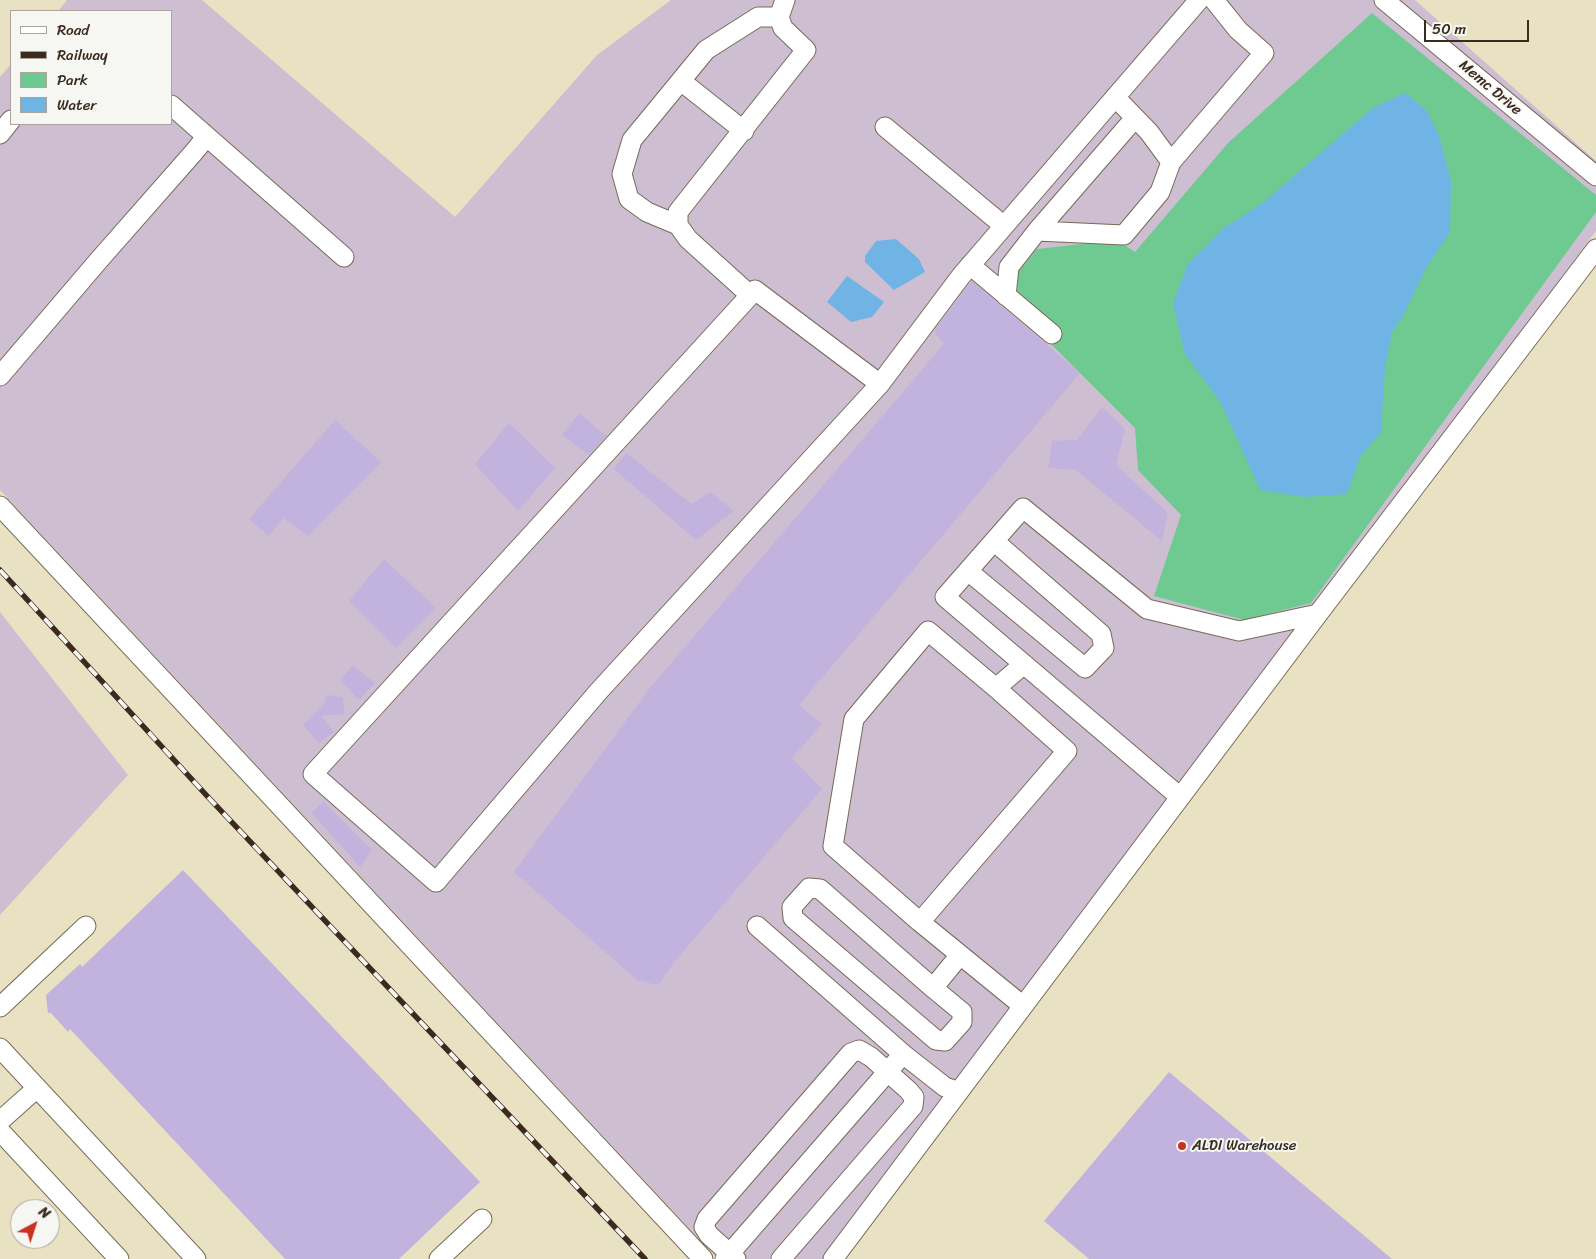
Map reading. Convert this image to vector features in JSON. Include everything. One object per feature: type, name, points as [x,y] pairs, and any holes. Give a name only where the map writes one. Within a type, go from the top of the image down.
[{"type":"street","points":[[880,384],[755,290],[313,774],[436,882],[598,692],[880,384],[970,265],[1199,0]]},
{"type":"street","points":[[1037,231],[1124,235],[1160,192],[1171,162],[1264,53],[1238,30],[1214,0]]},
{"type":"street","name":"Memc Drive","points":[[1384,0],[1596,176]]},
{"type":"street","points":[[678,226],[678,212],[744,131],[806,50],[783,28],[782,9],[758,18],[706,50],[632,140],[622,174],[629,199],[647,212],[678,226],[688,239],[750,295]]},
{"type":"street","points":[[681,81],[744,131]]},
{"type":"street","points":[[1115,97],[1149,132],[1171,162]]},
{"type":"street","points":[[172,106],[344,257]]},
{"type":"street","points":[[1006,296],[1009,267],[1037,231],[1135,118]]},
{"type":"street","points":[[0,134],[10,121]]},
{"type":"street","points":[[885,127],[1004,226]]},
{"type":"street","points":[[0,376],[194,152],[203,141],[202,132]]},
{"type":"street","points":[[833,1259],[1180,796],[1596,249]]},
{"type":"street","points":[[970,265],[1052,334]]},
{"type":"street","points":[[0,506],[703,1259]]},
{"type":"street","points":[[1180,796],[946,597],[1023,508],[1148,609],[1239,631],[1318,614]]},
{"type":"street","points":[[968,571],[1085,668],[1104,648],[1101,634],[994,542]]},
{"type":"street","points":[[920,922],[1067,751],[928,631],[854,719],[833,846],[920,922],[1023,1006]]},
{"type":"street","points":[[996,688],[1024,664]]},
{"type":"street","points":[[809,888],[820,889],[933,988],[962,1012],[962,1022],[945,1041],[936,1040],[793,918],[792,907],[809,888]]},
{"type":"street","points":[[0,1007],[86,926]]},
{"type":"street","points":[[757,926],[896,1048],[945,1087],[959,1092]]},
{"type":"street","points":[[933,988],[960,955]]},
{"type":"street","points":[[781,1259],[914,1106],[914,1097],[888,1072],[872,1057],[858,1050],[851,1053],[707,1219],[704,1227],[709,1236],[730,1257],[888,1072],[896,1048],[918,1025]]},
{"type":"street","points":[[0,1048],[196,1259]]},
{"type":"street","points":[[872,1057],[896,1048]]},
{"type":"street","points":[[0,1121],[37,1088]]},
{"type":"street","points":[[0,1131],[119,1259]]},
{"type":"street","points":[[439,1259],[482,1219]]},
{"type":"shaded area","points":[[67,0],[202,0],[455,217],[597,55],[671,0],[1415,0],[1596,161],[1596,231],[829,1259],[718,1259],[0,490],[0,77],[10,65],[10,125],[172,125],[172,10],[59,10]]},
{"type":"shaded area","points":[[0,612],[128,775],[0,915]]},
{"type":"green space","points":[[1372,13],[1596,195],[1596,212],[1311,603],[1244,620],[1154,596],[1181,515],[1138,470],[1135,428],[1053,346],[1011,281],[1037,249],[1117,240],[1135,252],[1228,143]]},
{"type":"water","points":[[1405,93],[1427,111],[1439,136],[1451,181],[1450,232],[1426,268],[1402,318],[1392,332],[1385,367],[1381,432],[1360,457],[1347,494],[1305,497],[1260,490],[1221,403],[1185,354],[1173,304],[1188,264],[1224,228],[1264,202],[1373,108]]},
{"type":"water","points":[[896,239],[919,259],[925,272],[894,290],[865,262],[865,256],[876,241]]},
{"type":"water","points":[[847,276],[884,302],[872,317],[851,322],[827,302]]},
{"type":"building","points":[[972,281],[1080,373],[799,705],[822,724],[792,758],[822,789],[675,961],[658,985],[637,980],[514,872],[650,688],[944,344],[934,331]]},
{"type":"building","points":[[1102,407],[1125,429],[1116,465],[1168,513],[1162,541],[1076,470],[1048,468],[1052,441],[1077,440]]},
{"type":"building","points":[[579,413],[606,436],[589,455],[562,435]]},
{"type":"building","points":[[335,420],[381,462],[308,536],[283,518],[269,536],[249,519]]},
{"type":"building","points":[[509,423],[555,468],[518,511],[475,464]]},
{"type":"building","points":[[626,453],[692,504],[710,492],[734,511],[696,540],[614,469]]},
{"type":"building","points":[[384,559],[436,608],[396,648],[349,601]]},
{"type":"building","points":[[353,665],[375,683],[359,700],[340,680]]},
{"type":"building","points":[[326,695],[343,697],[344,714],[321,716],[334,732],[319,743],[303,725],[324,704]]},
{"type":"building","points":[[323,801],[372,850],[360,867],[312,813]]},
{"type":"building","points":[[183,870],[480,1182],[399,1259],[285,1259],[70,1029],[68,1032],[50,1012],[48,1014],[46,995],[80,964],[82,967]]},
{"type":"building","name":"ALDI Warehouse","points":[[1169,1072],[1392,1259],[1089,1259],[1044,1221]]},
{"type":"railway","points":[[0,570],[208,797],[645,1259]]},
{"type":"place","name":"ALDI Warehouse","points":[[1182,1146]]}]
